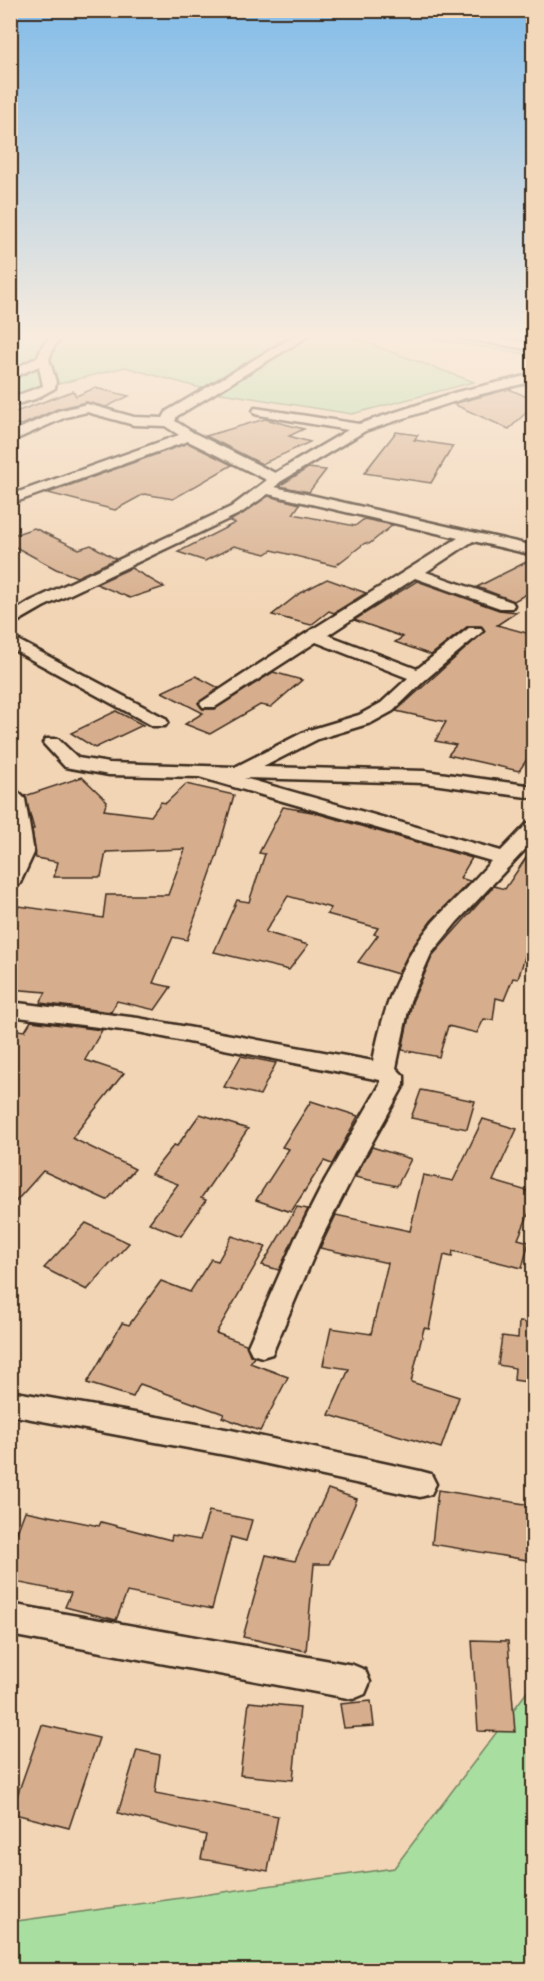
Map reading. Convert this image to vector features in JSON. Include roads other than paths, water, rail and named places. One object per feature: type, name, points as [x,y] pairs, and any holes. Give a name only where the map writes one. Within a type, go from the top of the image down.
[{"type":"street","points":[[10,438],[33,427]]},
{"type":"street","points":[[176,427],[271,484],[534,551]]},
{"type":"street","points":[[10,621],[36,604],[236,510],[271,484],[360,428]]},
{"type":"street","points":[[10,500],[189,436]]},
{"type":"street","points":[[209,703],[471,536]]},
{"type":"street","points":[[415,573],[506,605]]},
{"type":"street","points":[[239,772],[312,735],[365,719],[387,707],[419,676],[476,631]]},
{"type":"street","points":[[314,635],[419,676]]},
{"type":"street","points":[[10,641],[159,722]]},
{"type":"street","points":[[52,743],[72,763],[109,769],[425,777],[534,792]]},
{"type":"street","points":[[195,770],[504,859]]},
{"type":"street","points":[[10,795],[15,800],[24,853],[10,884]]},
{"type":"street","points":[[383,1071],[397,1000],[411,968],[432,936],[534,828]]},
{"type":"street","points":[[10,1009],[138,1025],[383,1071],[392,1076],[392,1085],[338,1180],[308,1239],[262,1346]]},
{"type":"street","points":[[10,1403],[231,1443],[420,1484]]},
{"type":"street","points":[[10,1619],[353,1682]]}]
